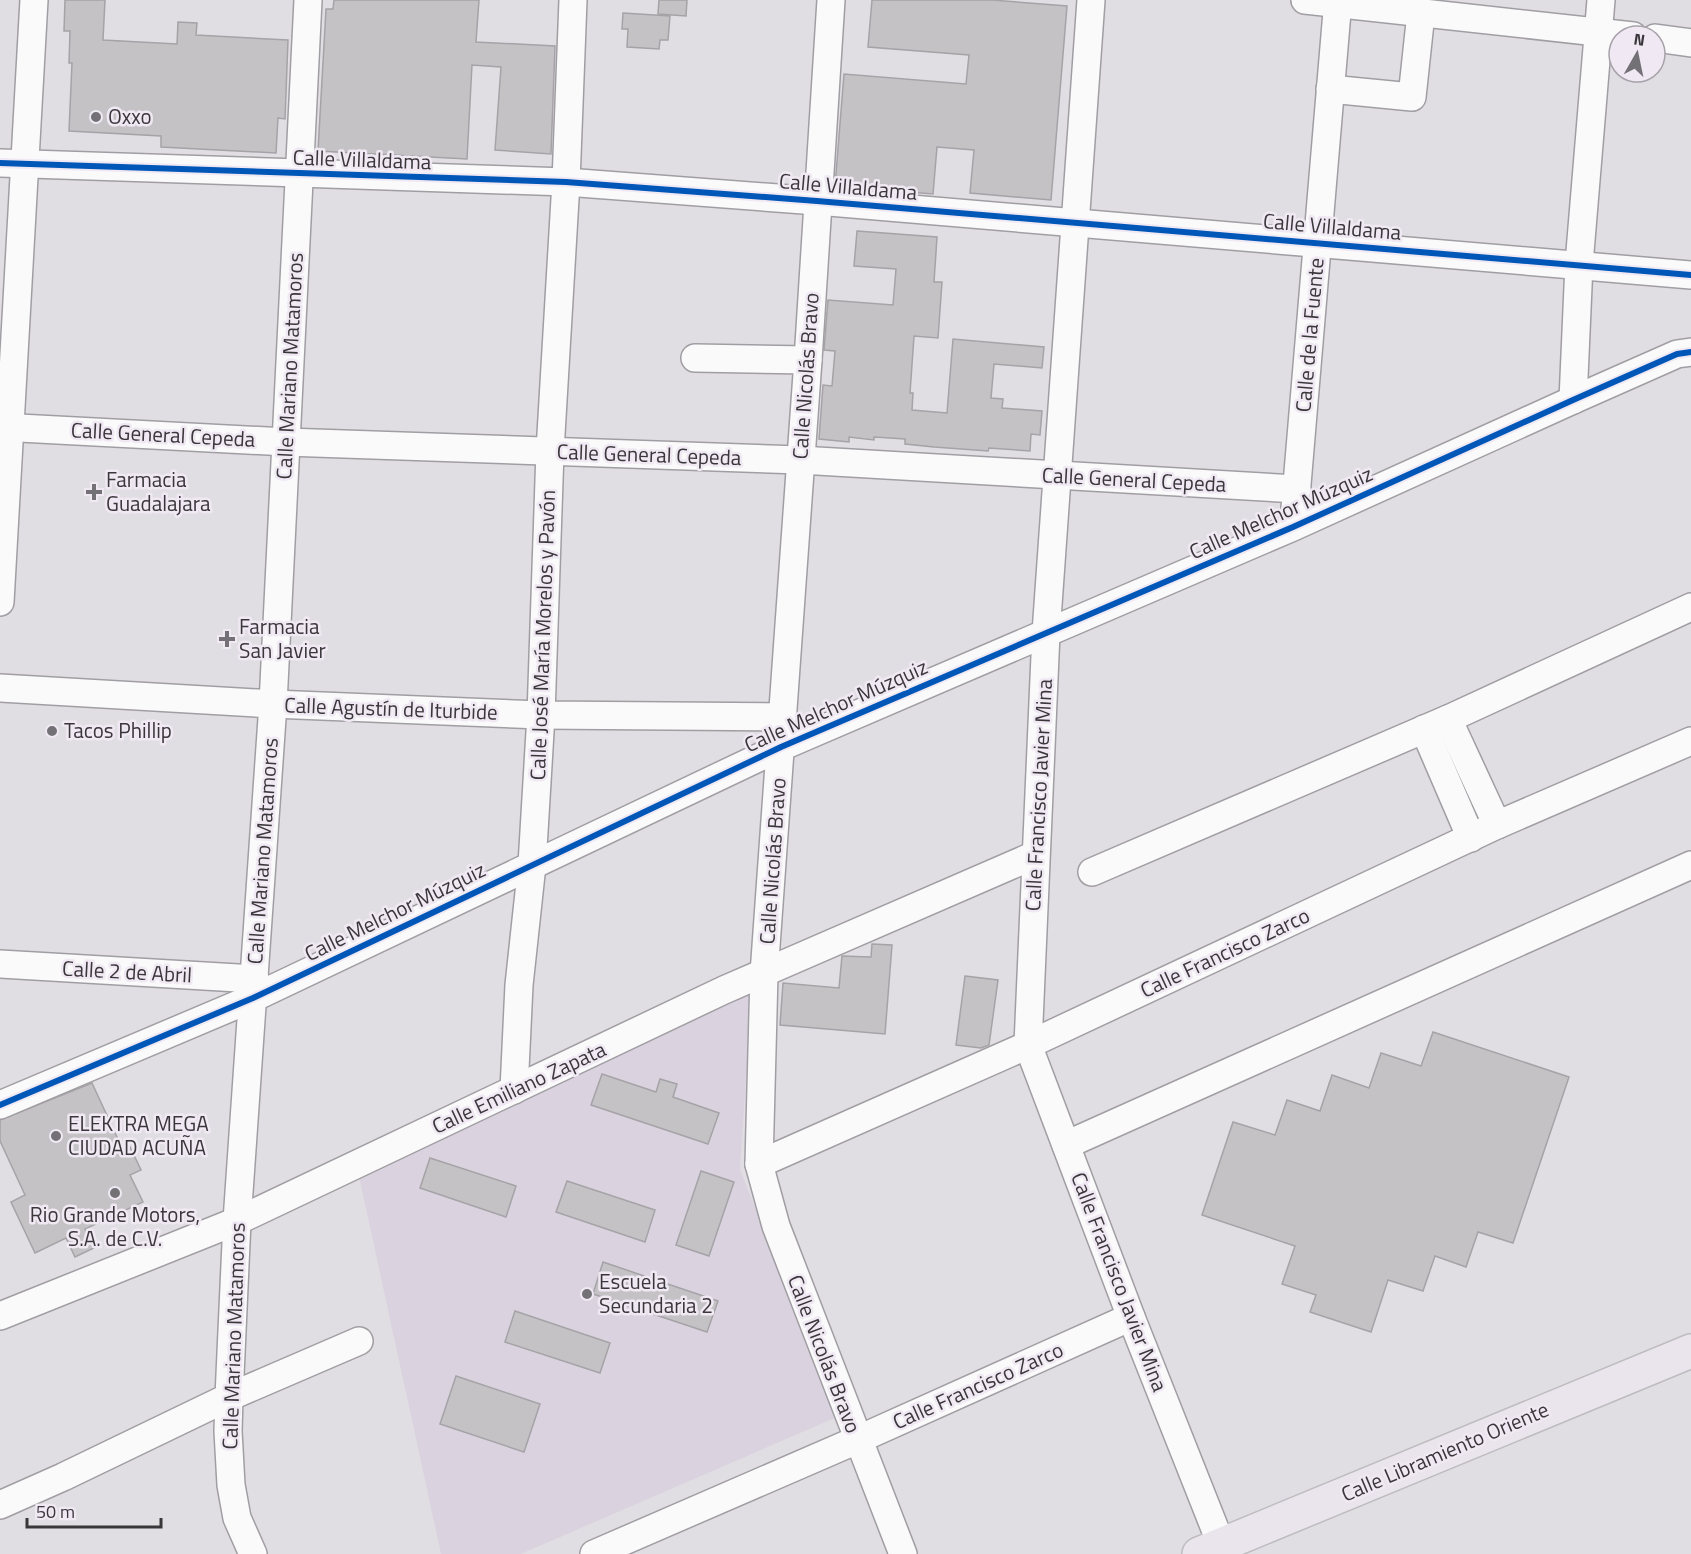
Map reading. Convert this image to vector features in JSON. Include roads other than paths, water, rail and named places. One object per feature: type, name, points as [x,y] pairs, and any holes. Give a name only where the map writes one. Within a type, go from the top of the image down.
[{"type":"main road","name":"Calle Libramiento Oriente","points":[[1215,1551],[1691,1351]]},
{"type":"street","points":[[0,602],[12,164],[34,0]]},
{"type":"street","name":"Calle Mariano Matamoros","points":[[253,1554],[237,1518],[231,1485],[229,1397],[237,1221],[273,704],[308,0]]},
{"type":"street","name":"Calle José María Morelos y Pavón","points":[[514,1090],[519,985],[532,865],[541,716],[550,451],[566,182],[573,0]]},
{"type":"street","name":"Calle Nicolás Bravo","points":[[831,0],[764,974],[759,1164],[776,1226],[903,1554]]},
{"type":"street","name":"Calle Francisco Javier Mina","points":[[1091,0],[1046,633],[1028,1045],[1131,1317],[1215,1551]]},
{"type":"street","points":[[1305,0],[1607,33]]},
{"type":"street","points":[[1573,400],[1579,264],[1602,0]]},
{"type":"street","name":"Calle de la Fuente","points":[[1293,527],[1338,2]]},
{"type":"street","points":[[1330,90],[1412,97],[1421,13]]},
{"type":"street","points":[[1667,40],[1691,43]]},
{"type":"street","name":"Calle Villaldama","points":[[12,164],[566,182],[1691,275]]},
{"type":"street","name":"Calle Melchor Múzquiz","points":[[0,1105],[532,865],[781,747],[1293,527],[1677,354],[1691,352]]},
{"type":"street","points":[[695,358],[808,360]]},
{"type":"street","name":"Calle General Cepeda","points":[[5,427],[286,442],[800,460],[1297,489]]},
{"type":"street","points":[[1092,872],[1448,719],[1691,608]]},
{"type":"street","name":"Calle Agustín de Iturbide","points":[[0,688],[273,704],[541,716],[782,717]]},
{"type":"street","points":[[1448,719],[1497,825]]},
{"type":"street","points":[[1424,729],[1471,838]]},
{"type":"street","name":"Calle Francisco Zarco","points":[[759,1164],[1028,1045],[1497,825],[1691,741]]},
{"type":"street","name":"Calle Emiliano Zapata","points":[[0,1316],[237,1221],[724,990],[1035,855]]},
{"type":"street","points":[[1066,1145],[1691,865]]},
{"type":"street","name":"Calle 2 de Abril","points":[[0,964],[254,989]]},
{"type":"street","name":"Calle Francisco Zarco","points":[[594,1554],[857,1440],[1131,1317]]},
{"type":"street","points":[[0,1505],[229,1397],[359,1341]]},
{"type":"place","name":"Oxxo","points":[[96,117]]},
{"type":"place","name":"Farmacia Guadalajara","points":[[94,492]]},
{"type":"place","name":"Farmacia San Javier","points":[[227,639]]},
{"type":"place","name":"Tacos Phillip","points":[[52,731]]},
{"type":"place","name":"ELEKTRA MEGA CIUDAD ACUÑA","points":[[56,1136]]},
{"type":"place","name":"Rio Grande Motors, S.A. de C.V.","points":[[115,1193]]},
{"type":"place","name":"Escuela Secundaria 2","points":[[587,1294]]}]
